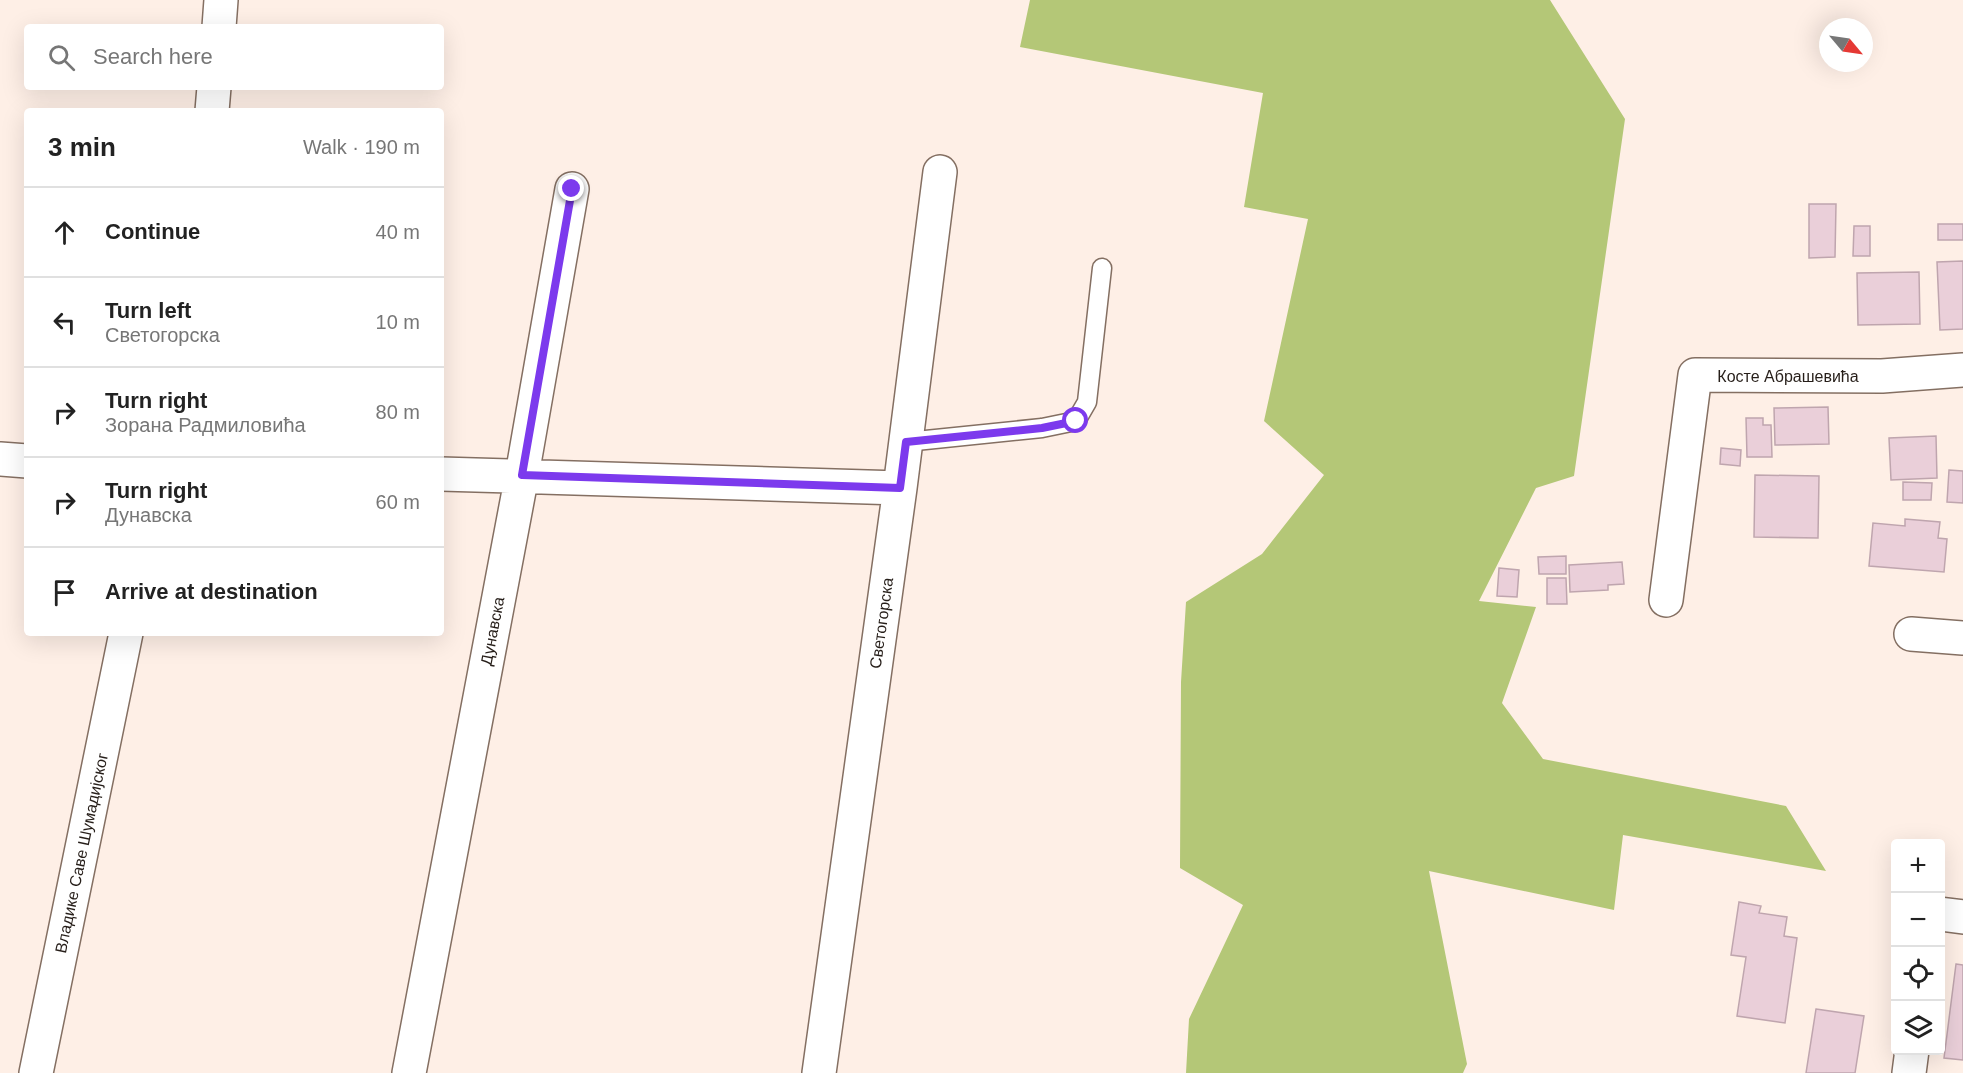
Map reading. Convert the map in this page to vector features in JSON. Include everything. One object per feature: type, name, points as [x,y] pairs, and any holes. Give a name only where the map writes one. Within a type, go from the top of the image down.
[{"type":"street","points":[[219,24],[221,0]]},
{"type":"street","points":[[212,108],[214,90]]},
{"type":"street","name":"Светогорска","points":[[819,1073],[900,488],[940,172]]},
{"type":"street","name":"Дунавска","points":[[409,1073],[522,475],[572,189]]},
{"type":"street","name":"Косте Абрашевића","points":[[1666,600],[1695,375],[1882,376],[1963,370]]},
{"type":"street","points":[[0,459],[24,461]]},
{"type":"street","points":[[444,474],[900,488]]},
{"type":"street","points":[[1911,634],[1963,638]]},
{"type":"street","name":"Владике Саве Шумадијског","points":[[36,1073],[125,636]]},
{"type":"street","points":[[1945,914],[1963,916]]},
{"type":"street","points":[[1909,1073],[1911,1055]]},
{"type":"lane","points":[[906,442],[1042,428],[1076,421],[1087,402],[1102,268]]},
{"type":"green space","points":[[1030,0],[1550,0],[1625,119],[1574,476],[1536,488],[1479,601],[1536,607],[1502,703],[1543,759],[1786,806],[1826,871],[1623,835],[1614,910],[1429,871],[1467,1064],[1463,1073],[1186,1073],[1189,1019],[1243,905],[1180,868],[1181,682],[1186,602],[1262,554],[1324,475],[1264,421],[1308,219],[1244,207],[1263,93],[1020,47]]},
{"type":"building","points":[[1809,204],[1836,204],[1835,257],[1809,258]]},
{"type":"building","points":[[1938,224],[1963,224],[1963,240],[1938,240]]},
{"type":"building","points":[[1854,226],[1870,226],[1870,256],[1853,256]]},
{"type":"building","points":[[1963,261],[1963,329],[1940,330],[1937,262]]},
{"type":"building","points":[[1919,272],[1920,324],[1858,325],[1857,273]]},
{"type":"building","points":[[1828,407],[1829,444],[1775,445],[1774,408]]},
{"type":"building","points":[[1746,418],[1763,418],[1763,425],[1771,425],[1772,457],[1747,457]]},
{"type":"building","points":[[1936,436],[1937,478],[1891,480],[1889,438]]},
{"type":"building","points":[[1721,448],[1741,450],[1740,466],[1720,464]]},
{"type":"building","points":[[1949,470],[1963,471],[1963,503],[1947,502]]},
{"type":"building","points":[[1755,475],[1819,476],[1818,538],[1754,537]]},
{"type":"building","points":[[1903,482],[1932,483],[1931,500],[1903,500]]},
{"type":"building","points":[[1905,519],[1940,522],[1938,538],[1947,539],[1944,572],[1869,566],[1873,523],[1905,526]]},
{"type":"building","points":[[1566,556],[1566,574],[1539,574],[1538,557]]},
{"type":"building","points":[[1622,562],[1624,584],[1608,585],[1608,590],[1570,592],[1569,565]]},
{"type":"building","points":[[1499,568],[1519,570],[1517,597],[1497,596]]},
{"type":"building","points":[[1547,578],[1566,578],[1567,604],[1547,604]]},
{"type":"building","points":[[1739,902],[1761,906],[1759,913],[1787,917],[1784,936],[1797,938],[1785,1023],[1737,1016],[1746,957],[1731,955]]},
{"type":"building","points":[[1956,964],[1963,965],[1963,1060],[1944,1058]]},
{"type":"building","points":[[1816,1009],[1864,1016],[1855,1073],[1806,1073]]},
{"type":"route","points":[[572,189],[522,475],[900,488],[906,442],[1042,428],[1076,421]]}]
